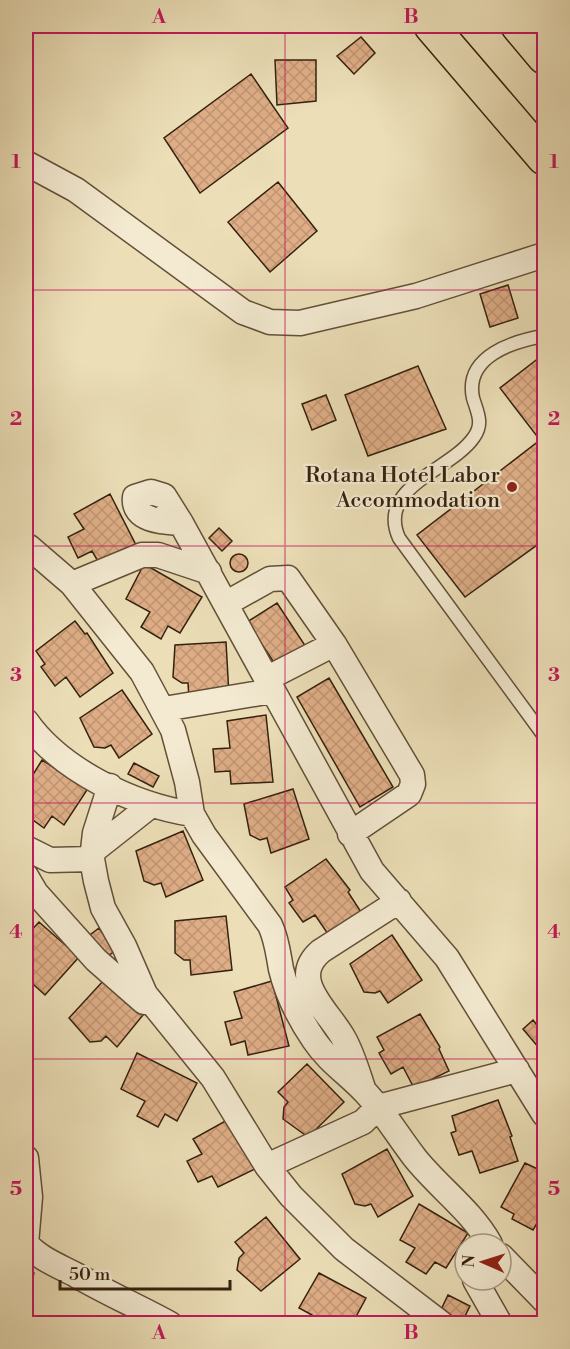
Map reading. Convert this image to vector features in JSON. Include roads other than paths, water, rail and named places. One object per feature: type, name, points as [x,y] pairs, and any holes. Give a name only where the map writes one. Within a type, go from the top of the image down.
[{"type":"highway","points":[[431,26],[544,158]]},
{"type":"highway","points":[[518,26],[544,57]]},
{"type":"street","points":[[26,163],[76,190],[243,312],[270,322],[300,323],[416,296],[544,255]]},
{"type":"street","points":[[180,523],[227,603],[269,685],[372,872],[447,958],[544,1114]]},
{"type":"street","points":[[29,547],[72,584],[141,672],[164,710],[180,749],[192,814],[204,835],[270,925],[277,940],[291,1001],[314,1041],[337,1068],[371,1099],[416,1158],[441,1188],[466,1210],[482,1232]]},
{"type":"street","points":[[72,584],[142,555],[158,555],[209,572]]},
{"type":"street","points":[[227,603],[270,579],[288,578],[334,644],[412,776],[413,784],[409,794],[350,834]]},
{"type":"street","points":[[164,710],[269,685],[334,644]]},
{"type":"street","points":[[26,721],[58,756],[76,770],[150,806],[192,814]]},
{"type":"street","points":[[110,786],[92,855],[103,908],[124,946],[145,994],[213,1078],[267,1166],[291,1196],[344,1250],[442,1323]]},
{"type":"street","points":[[26,848],[50,860],[92,855],[150,806]]},
{"type":"street","points":[[26,876],[36,893],[96,960],[164,1019]]},
{"type":"street","points":[[267,1166],[363,1122],[371,1099],[345,1040],[316,999],[308,982],[308,969],[311,959],[321,951],[399,902]]},
{"type":"street","points":[[371,1099],[517,1070]]},
{"type":"street","points":[[26,1158],[30,1197],[26,1244],[99,1290],[158,1321]]},
{"type":"street","points":[[513,1268],[544,1300]]},
{"type":"street","points":[[482,1292],[500,1323]]},
{"type":"lane","points":[[544,336],[518,341],[502,348],[491,354],[479,368],[473,389],[480,421],[474,437],[398,501],[394,517],[399,538],[544,736]]},
{"type":"place","name":"Rotana Hotel Labor Accommodation","points":[[512,487]]}]
